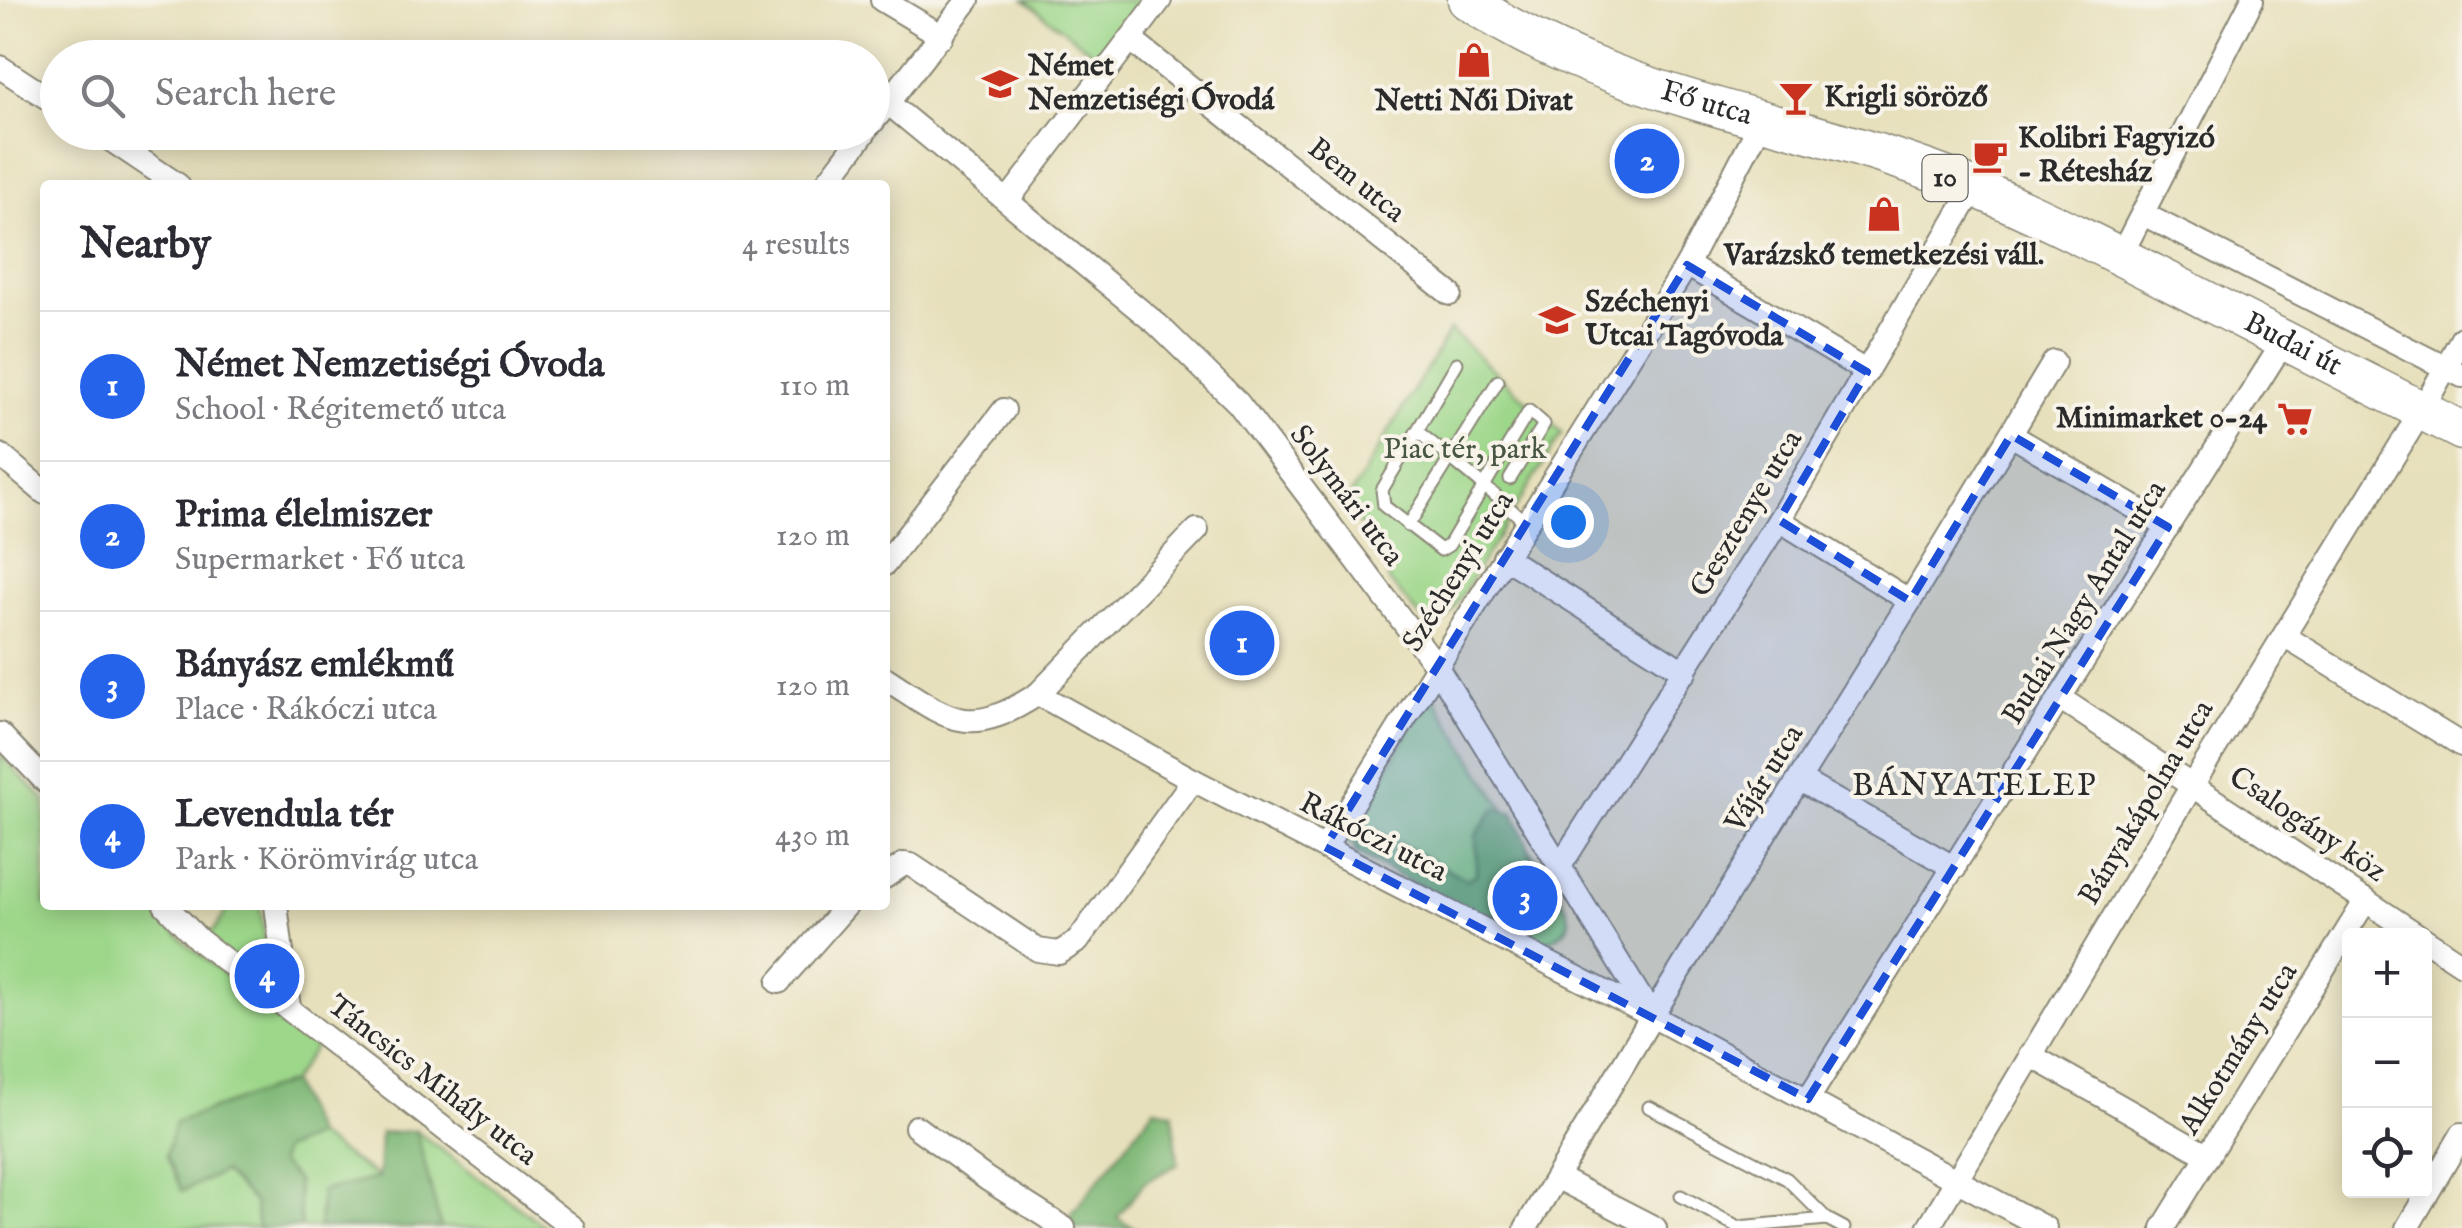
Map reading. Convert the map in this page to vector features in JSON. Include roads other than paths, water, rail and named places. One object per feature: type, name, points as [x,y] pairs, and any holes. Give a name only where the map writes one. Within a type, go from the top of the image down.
[{"type":"main road","name":"Fő utca","points":[[1468,0],[1507,25],[1596,68],[1974,188],[2120,257]]},
{"type":"main road","name":"Budai út","points":[[2120,257],[2462,431]]},
{"type":"street","points":[[882,0],[942,36]]},
{"type":"street","points":[[890,101],[968,0]]},
{"type":"street","points":[[1008,200],[1160,0]]},
{"type":"street","points":[[2120,257],[2252,0]]},
{"type":"street","name":"Bem utca","points":[[1131,40],[1450,294]]},
{"type":"street","points":[[0,67],[40,93]]},
{"type":"street","name":"Solymári utca","points":[[890,105],[1158,326],[1238,402],[1436,664],[1652,1016]]},
{"type":"street","name":"Széchenyi utca","points":[[1325,846],[1687,265],[1762,120]]},
{"type":"street","points":[[126,150],[171,180]]},
{"type":"street","points":[[829,180],[852,150]]},
{"type":"street","name":"Gesztenye utca","points":[[1560,866],[1780,520],[1974,188]]},
{"type":"street","name":"Budai út","points":[[2143,214],[2454,372]]},
{"type":"street","points":[[1687,265],[1868,372]]},
{"type":"street","name":"Bányakápolna utca","points":[[1928,1228],[2422,410],[2454,372],[2462,338]]},
{"type":"street","name":"Budai Nagy Antal utca","points":[[1808,1099],[2284,340]]},
{"type":"street","name":"Vájár utca","points":[[1526,1228],[2054,362]]},
{"type":"street","points":[[890,558],[1004,410]]},
{"type":"street","points":[[2012,434],[2168,527]]},
{"type":"street","points":[[0,454],[40,489]]},
{"type":"street","points":[[1780,520],[1910,601]]},
{"type":"street","points":[[890,681],[956,720],[978,722],[1006,714],[1038,694],[1197,530]]},
{"type":"street","points":[[1504,558],[1685,672]]},
{"type":"street","points":[[2284,636],[2462,745]]},
{"type":"street","name":"Rákóczi utca","points":[[1038,694],[1193,780],[1652,1016],[2045,1228]]},
{"type":"street","name":"Csalogány köz","points":[[2062,699],[2408,928]]},
{"type":"street","points":[[0,734],[40,776]]},
{"type":"street","points":[[890,874],[904,864],[912,864],[1038,950],[1059,953],[1078,941],[1193,780]]},
{"type":"street","points":[[1800,780],[1954,868]]},
{"type":"street","name":"Alkotmány utca","points":[[2163,1228],[2366,900]]},
{"type":"street","points":[[170,910],[199,940],[289,1008]]},
{"type":"street","name":"Táncsics Mihály utca","points":[[277,910],[289,1008],[574,1228]]},
{"type":"street","points":[[779,982],[843,910]]},
{"type":"street","name":"Csalogány köz","points":[[2432,944],[2462,964]]},
{"type":"street","points":[[2030,1056],[2208,1156]]},
{"type":"street","points":[[916,1127],[1064,1228]]},
{"type":"street","points":[[2407,1228],[2462,1134]]},
{"type":"street","points":[[1558,1178],[1655,1228]]},
{"type":"lane","points":[[1458,364],[1382,490],[1384,506],[1442,550],[1449,545],[1528,411],[1544,424],[1510,479]]},
{"type":"lane","points":[[1408,526],[1498,381]]},
{"type":"lane","points":[[1417,431],[1526,523]]},
{"type":"lane","points":[[1649,1107],[1787,1179],[1827,1218],[1844,1228]]},
{"type":"lane","points":[[1680,1196],[1738,1227],[1827,1218]]},
{"type":"place","name":"Netti Női Divat","points":[[1474,60]]},
{"type":"place","name":"Német Nemzetiségi Óvodá","points":[[1000,84]]},
{"type":"place","name":"Krigli söröző","points":[[1796,98]]},
{"type":"place","name":"Kolibri Fagyizó - Rétesház","points":[[1990,156]]},
{"type":"place","name":"Prima élelmiszer","points":[[1647,161]]},
{"type":"place","name":"Varázskő temetkezési váll.","points":[[1884,214]]},
{"type":"place","name":"Széchenyi Utcai Tagóvoda","points":[[1557,320]]},
{"type":"place","name":"Minimarket 0-24","points":[[2295,419]]},
{"type":"place","name":"Német Nemzetiségi Óvoda","points":[[1242,643]]},
{"type":"place","name":"Bányász emlékmű","points":[[1525,898]]},
{"type":"place","name":"Levendula tér","points":[[267,976]]},
{"type":"district","name":"BÁNYATELEP","points":[[1975,786]]},
{"type":"park label","name":"Piac tér, park","points":[[1465,450]]}]
